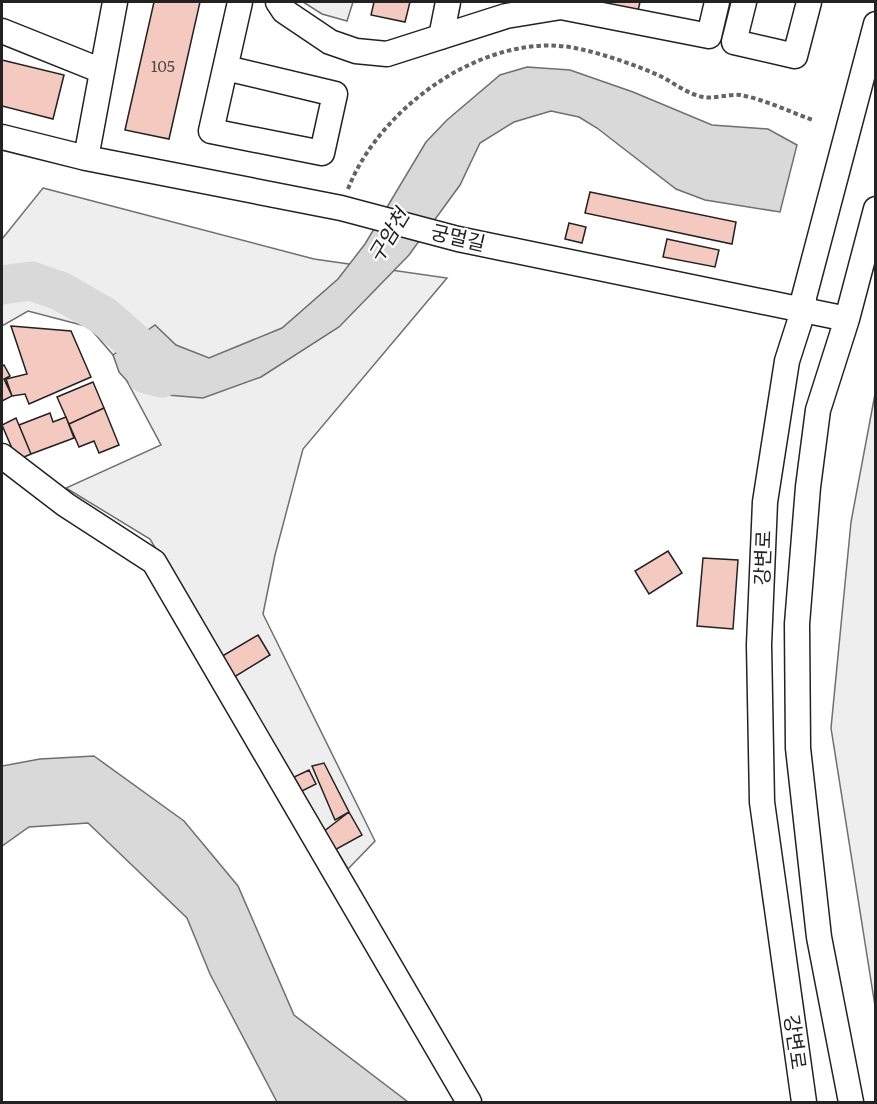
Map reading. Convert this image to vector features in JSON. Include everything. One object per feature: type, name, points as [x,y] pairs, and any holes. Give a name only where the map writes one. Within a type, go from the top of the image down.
[{"type":"street","points":[[86,158],[115,2]]},
{"type":"street","points":[[226,68],[335,94],[322,153],[211,131],[240,2]]},
{"type":"street","points":[[278,2],[284,11],[330,42],[356,51],[387,54],[506,16],[561,7],[709,36],[717,2]]},
{"type":"street","points":[[441,37],[448,2]]},
{"type":"street","points":[[744,2],[734,42],[795,56],[809,2]]},
{"type":"street","name":"강변로","points":[[804,1102],[762,802],[759,645],[765,502],[787,361],[804,308],[804,297],[876,24]]},
{"type":"street","points":[[2,31],[102,71]]},
{"type":"street","name":"궁멀길","points":[[2,137],[86,158],[341,208],[458,239],[804,308],[847,319]]},
{"type":"street","name":"강변로","points":[[851,1102],[817,914],[798,747],[797,624],[808,487],[818,410],[847,319],[876,209]]},
{"type":"street","points":[[2,456],[66,505],[154,562],[469,1102]]},
{"type":"path","points":[[341,208],[357,171],[393,119],[455,72],[490,54],[517,46],[548,45],[578,49],[619,60],[704,97],[741,96],[813,120]]},
{"type":"shaded area","points":[[303,2],[353,2],[347,21],[322,14]]},
{"type":"shaded area","points":[[43,188],[314,259],[447,278],[303,449],[275,555],[263,614],[375,841],[348,869],[150,539],[66,488],[161,445],[113,355],[89,327],[28,311],[2,326],[2,239]]},
{"type":"shaded area","points":[[875,394],[875,1006],[831,728],[851,522]]},
{"type":"water","points":[[527,67],[570,70],[633,92],[712,125],[768,129],[797,145],[780,212],[705,200],[676,189],[597,128],[579,117],[551,111],[514,122],[480,143],[460,185],[409,255],[339,327],[261,377],[203,398],[155,394],[128,382],[119,372],[113,355],[155,325],[176,345],[209,358],[282,328],[338,279],[365,244],[426,142],[447,120],[500,75]]},
{"type":"water","points":[[94,756],[184,821],[238,886],[294,1015],[408,1102],[277,1102],[210,974],[187,918],[88,823],[29,827],[2,846],[2,766],[40,759]]},
{"type":"building","points":[[154,2],[200,2],[169,139],[125,130]]},
{"type":"building","points":[[374,2],[410,2],[405,22],[371,15]]},
{"type":"building","points":[[599,2],[640,2],[637,15],[597,7]]},
{"type":"building","points":[[2,60],[64,75],[53,119],[2,106]]},
{"type":"building","points":[[590,192],[736,222],[732,244],[585,213]]},
{"type":"building","points":[[569,223],[586,227],[582,243],[565,239]]},
{"type":"building","points":[[667,239],[719,250],[715,267],[663,257]]},
{"type":"building","points":[[11,326],[71,331],[91,377],[29,404],[25,394],[12,396],[6,379],[27,374]]},
{"type":"building","points":[[4,365],[10,376],[4,379],[12,396],[2,401],[2,366]]},
{"type":"building","points":[[93,382],[104,408],[69,424],[57,397]]},
{"type":"building","points":[[104,408],[119,445],[99,453],[94,441],[79,447],[69,424]]},
{"type":"building","points":[[50,413],[53,422],[66,417],[74,438],[31,454],[19,425]]},
{"type":"building","points":[[16,418],[31,454],[17,460],[2,425]]},
{"type":"building","points":[[668,551],[682,573],[649,594],[635,571]]},
{"type":"building","points":[[703,558],[738,560],[733,629],[697,626]]},
{"type":"building","points":[[258,635],[270,655],[231,679],[219,658]]},
{"type":"building","points":[[324,763],[349,812],[335,820],[312,766]]},
{"type":"building","points":[[309,770],[316,784],[302,791],[294,777]]},
{"type":"building","points":[[349,812],[362,835],[333,851],[323,832]]},
{"type":"waterway","name":"구암천","points":[[2,285],[31,281],[60,291],[104,316],[137,345],[146,374],[162,378]]}]
